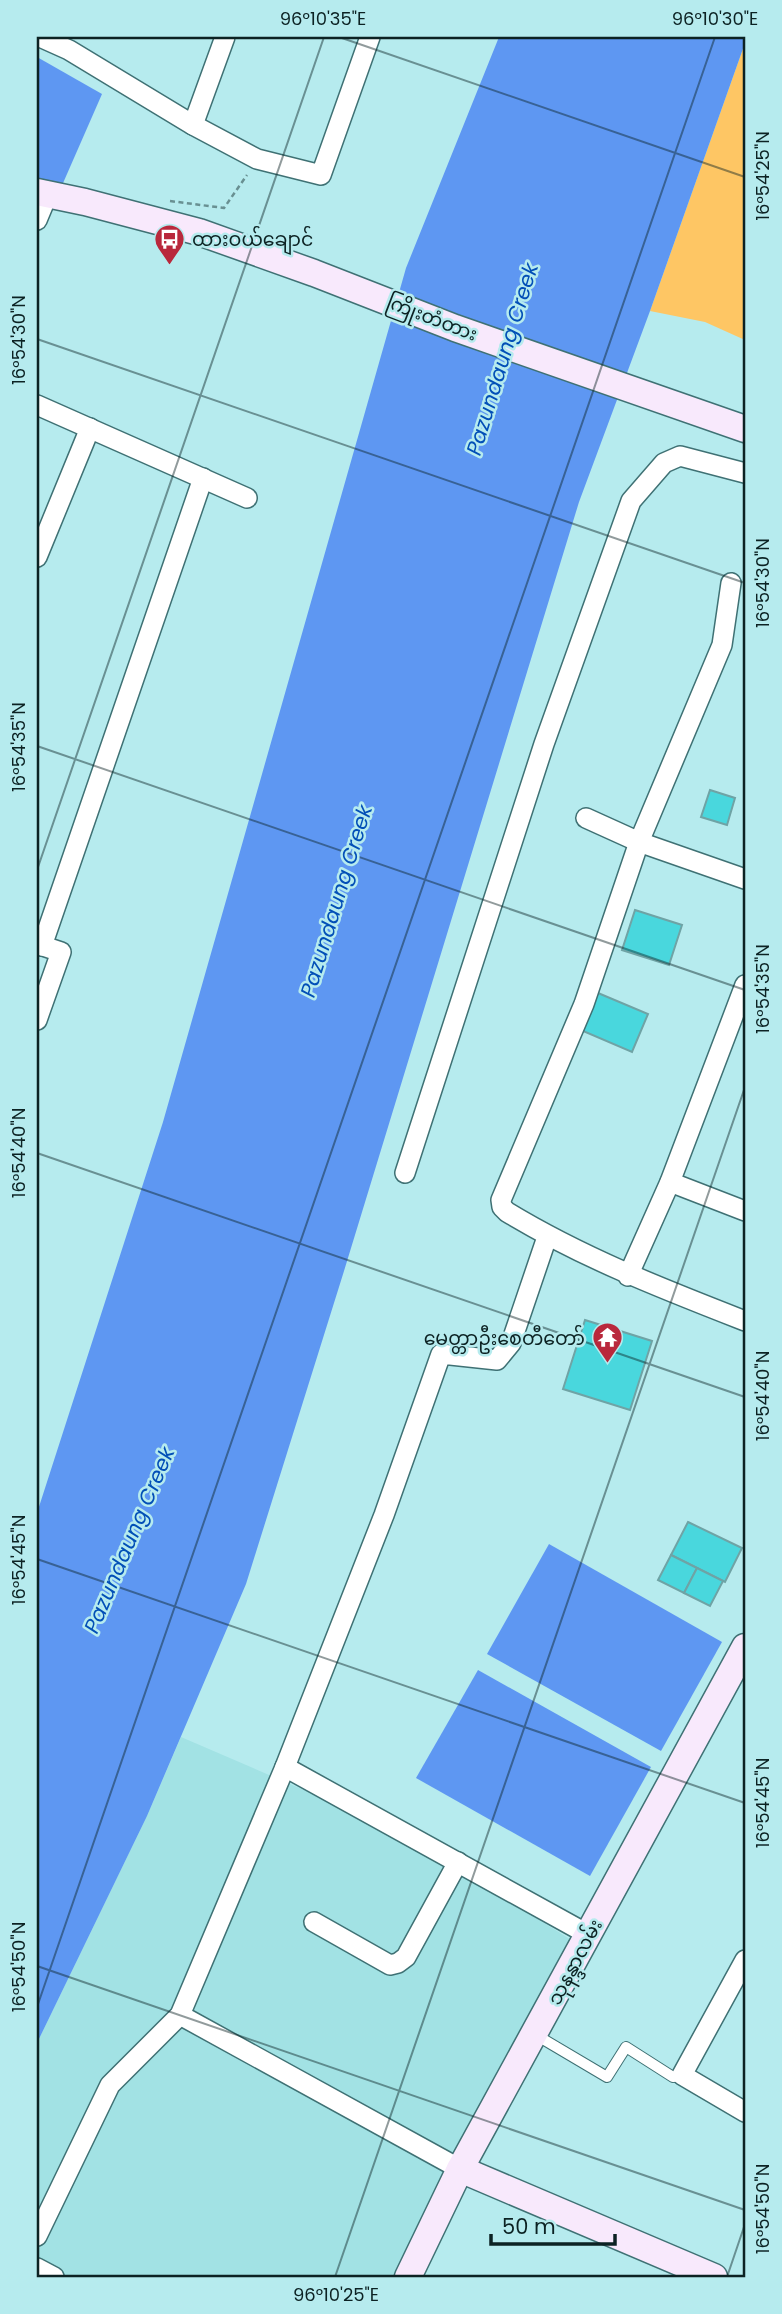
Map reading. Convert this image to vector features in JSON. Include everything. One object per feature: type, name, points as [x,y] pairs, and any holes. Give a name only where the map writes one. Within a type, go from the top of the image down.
[{"type":"main road","name":"ကြိုးတံတား","points":[[40,203],[85,202],[199,232],[455,328],[745,429]]},
{"type":"main road","name":"သုနန္ဒာလမ်း","points":[[415,2275],[460,2169],[745,1647]]},
{"type":"main road","points":[[460,2169],[714,2277]]},
{"type":"street","points":[[40,37],[72,43],[193,125],[257,159],[321,175],[370,37]]},
{"type":"street","points":[[193,125],[225,37]]},
{"type":"street","points":[[37,405],[247,498]]},
{"type":"street","points":[[37,557],[90,428]]},
{"type":"street","points":[[405,1172],[544,744],[631,501],[664,463],[680,456],[745,473]]},
{"type":"street","points":[[37,1020],[47,947],[202,478]]},
{"type":"street","points":[[731,583],[722,645],[639,842],[584,1004],[501,1200],[502,1207],[507,1212],[547,1237],[628,1276],[745,1321]]},
{"type":"street","points":[[586,818],[639,842],[745,879]]},
{"type":"street","points":[[628,1276],[670,1182],[745,985]]},
{"type":"street","points":[[670,1182],[745,1212]]},
{"type":"street","points":[[37,2235],[110,2085],[180,2015],[285,1767],[384,1515],[441,1354],[497,1360],[511,1343],[547,1237]]},
{"type":"street","points":[[285,1767],[589,1935]]},
{"type":"street","points":[[314,1922],[390,1965],[398,1963],[406,1957],[458,1862]]},
{"type":"street","points":[[745,1961],[682,2075],[745,2112]]},
{"type":"street","points":[[180,2015],[460,2169]]},
{"type":"street","points":[[37,2268],[54,2277]]},
{"type":"lane","points":[[535,2035],[607,2077],[626,2048],[673,2077],[682,2075]]},
{"type":"path","points":[[168,200],[224,208],[257,159]]},
{"type":"shaded area","points":[[745,43],[745,340],[705,322],[650,311]]},
{"type":"shaded area","points":[[181,1737],[392,1828],[581,1946],[403,2277],[37,2277],[37,2043],[147,1816]]},
{"type":"water","name":"Pazundaung Creek","points":[[499,37],[745,37],[745,43],[579,502],[246,1584],[147,1816],[37,2043],[37,1513],[163,1122],[406,268]]},
{"type":"water","points":[[37,57],[102,94],[60,190],[37,180]]},
{"type":"water","points":[[549,1544],[722,1642],[661,1751],[487,1654]]},
{"type":"water","points":[[478,1670],[651,1767],[590,1876],[416,1778]]},
{"type":"building","points":[[710,790],[735,798],[727,825],[701,817]]},
{"type":"building","points":[[635,910],[682,925],[669,965],[622,950]]},
{"type":"building","points":[[598,993],[648,1014],[632,1052],[583,1031]]},
{"type":"building","name":"မေတ္တာဦးစေတီတော်","points":[[585,1320],[652,1341],[630,1410],[563,1389]]},
{"type":"building","points":[[688,1522],[742,1548],[725,1582],[671,1555]]},
{"type":"building","points":[[671,1555],[697,1568],[684,1593],[658,1580]]},
{"type":"building","points":[[697,1568],[723,1581],[710,1606],[684,1593]]},
{"type":"place","name":"ထားဝယ်ချောင်","points":[[169,266]]},
{"type":"place","name":"မေတ္တာဦးစေတီတော်","points":[[608,1365]]}]
